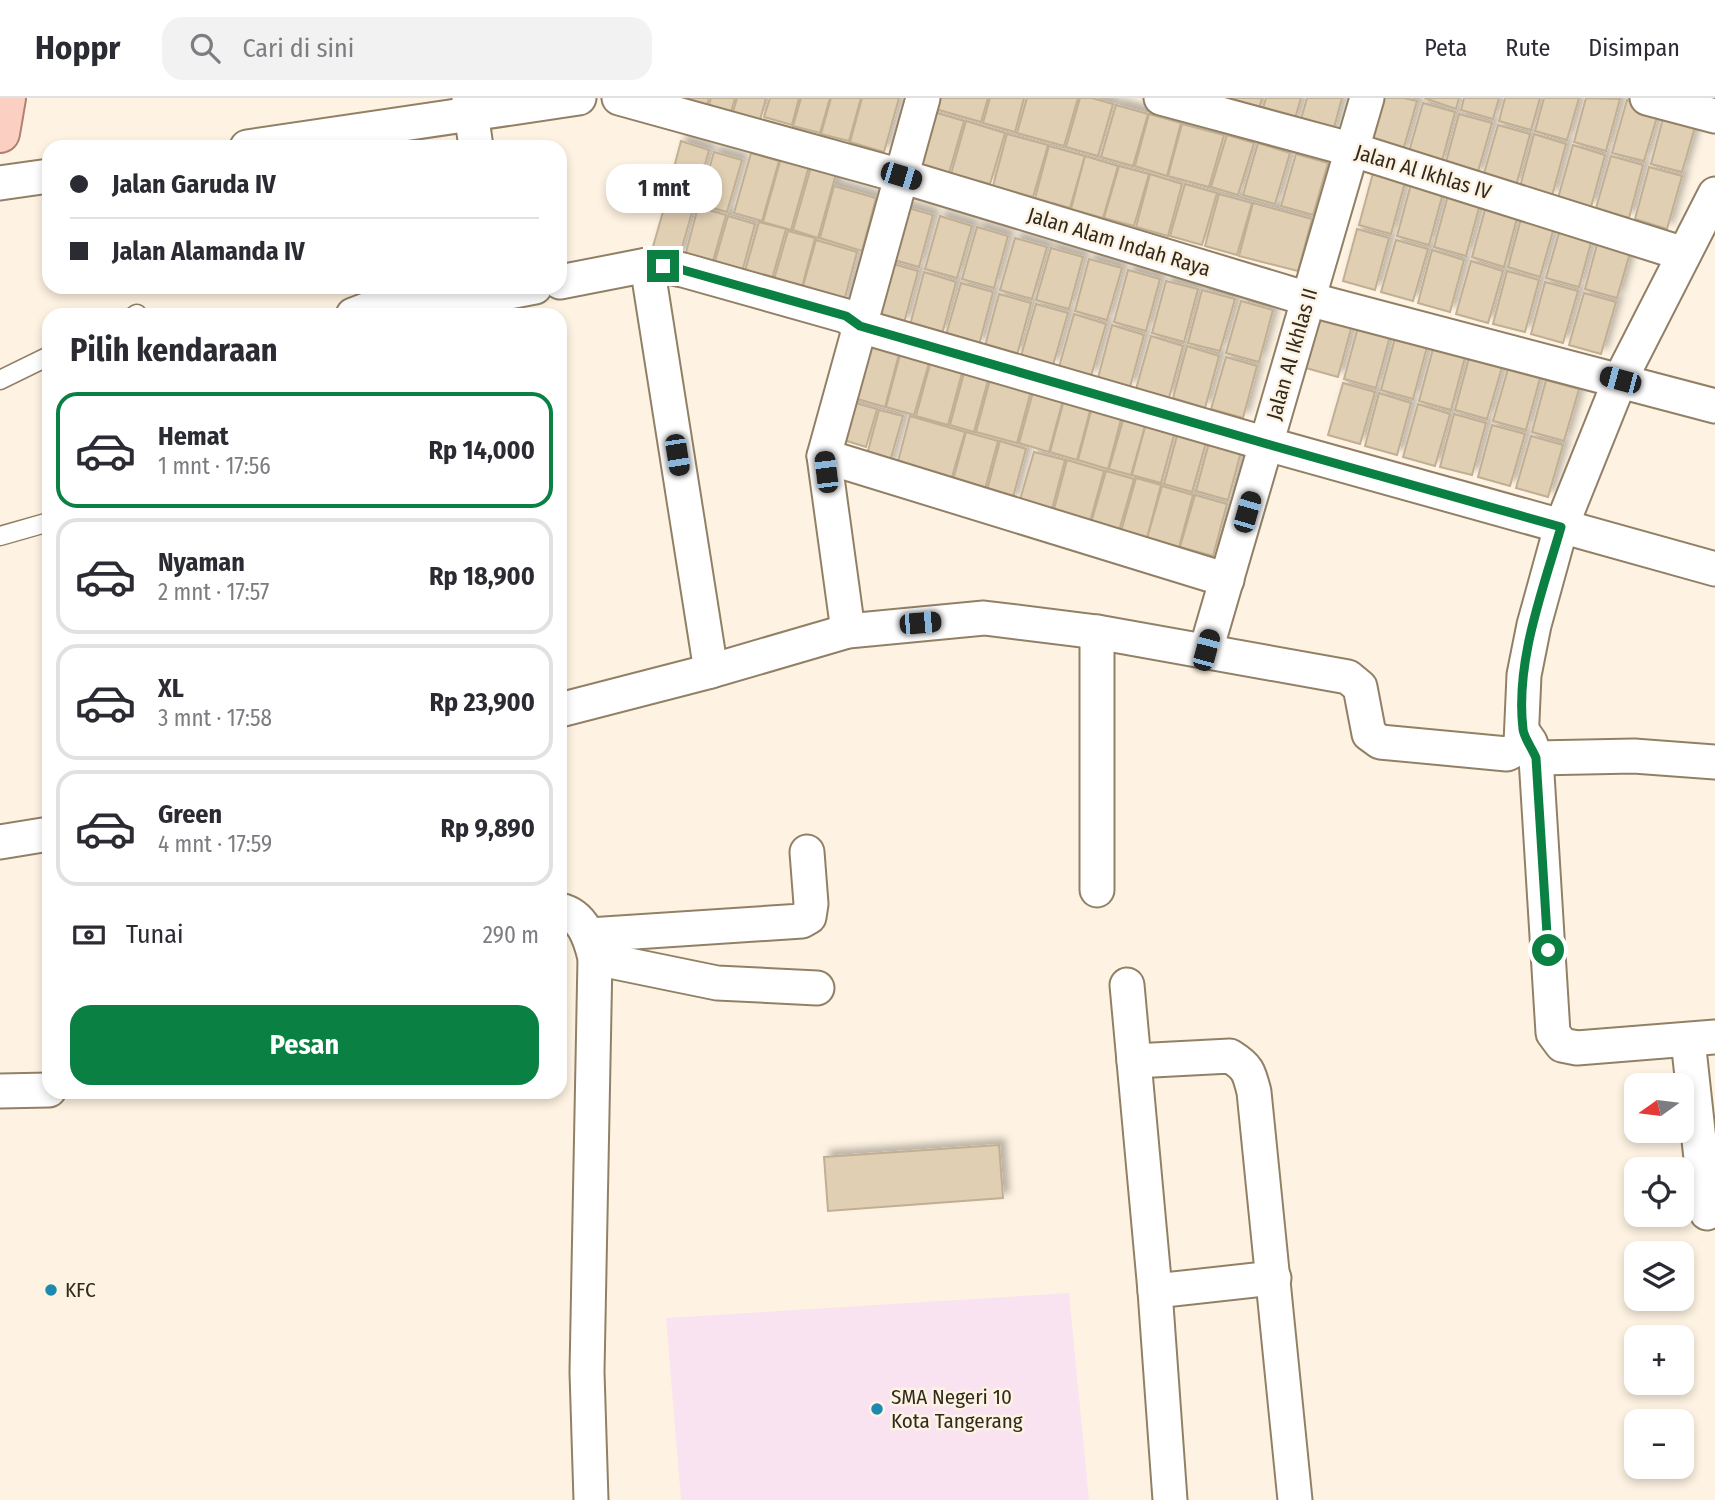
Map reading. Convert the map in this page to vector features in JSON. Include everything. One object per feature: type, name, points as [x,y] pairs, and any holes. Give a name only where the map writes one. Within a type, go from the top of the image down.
[{"type":"main road","points":[[0,133],[6,98]]},
{"type":"street","points":[[285,140],[470,106],[579,98]]},
{"type":"street","name":"Jalan Alam Indah Raya","points":[[619,98],[901,176],[1308,299],[1715,406]]},
{"type":"street","points":[[848,631],[824,456],[923,98]]},
{"type":"street","name":"Jalan Al Ikhlas IV","points":[[1161,98],[1351,149],[1684,254]]},
{"type":"street","name":"Jalan Al Ikhlas II","points":[[1206,650],[1367,98]]},
{"type":"street","points":[[1647,98],[1715,116]]},
{"type":"street","points":[[470,106],[475,140]]},
{"type":"street","points":[[0,184],[42,177]]},
{"type":"street","points":[[1707,1213],[1701,1039],[1577,1048],[1562,1045],[1553,1032],[1525,746],[1524,675],[1534,625],[1561,527],[1620,380],[1715,194]]},
{"type":"street","points":[[647,265],[711,671]]},
{"type":"street","points":[[567,281],[647,265],[683,270],[846,316],[860,326],[1267,444],[1715,569]]},
{"type":"street","points":[[390,308],[500,299]]},
{"type":"street","points":[[824,456],[1227,580]]},
{"type":"street","points":[[567,708],[711,671],[848,631],[984,618],[1097,632],[1348,677],[1360,687],[1369,734],[1380,742],[1507,754],[1525,746],[1715,762]]},
{"type":"street","points":[[1097,632],[1097,890]]},
{"type":"street","points":[[0,842],[42,835]]},
{"type":"street","points":[[592,947],[802,921],[809,917],[811,904],[807,852]]},
{"type":"street","points":[[567,912],[579,921],[592,947],[587,1372],[591,1500]]},
{"type":"street","points":[[592,947],[717,983],[817,988]]},
{"type":"street","points":[[1127,985],[1155,1291],[1170,1500]]},
{"type":"street","points":[[1134,1061],[1230,1056],[1250,1073],[1274,1278],[1295,1500]]},
{"type":"street","points":[[0,1091],[42,1090]]},
{"type":"street","points":[[1155,1291],[1274,1278]]},
{"type":"lane","points":[[0,380],[42,359]]},
{"type":"lane","points":[[0,536],[42,524]]},
{"type":"shaded area","name":"SMA Negeri 10 Kota Tangerang","points":[[1069,1293],[1089,1500],[681,1500],[666,1318]]},
{"type":"building","points":[[683,98],[709,98],[707,105]]},
{"type":"building","points":[[711,98],[735,98],[731,112],[709,105]]},
{"type":"building","points":[[737,98],[766,98],[760,120],[733,112]]},
{"type":"building","points":[[770,98],[799,98],[792,125],[764,117]]},
{"type":"building","points":[[801,98],[830,98],[820,133],[793,126]]},
{"type":"building","points":[[831,98],[861,98],[849,141],[821,134]]},
{"type":"building","points":[[862,98],[899,98],[884,152],[850,142]]},
{"type":"building","points":[[927,98],[988,98],[981,122],[925,106]]},
{"type":"building","points":[[990,98],[1024,98],[1015,132],[983,123]]},
{"type":"building","points":[[1027,98],[1078,98],[1064,146],[1017,133]]},
{"type":"building","points":[[1080,98],[1092,98],[1113,104],[1098,156],[1066,147]]},
{"type":"building","points":[[1227,98],[1262,98],[1257,115],[1225,105]]},
{"type":"building","points":[[1266,98],[1301,98],[1293,125],[1261,115]]},
{"type":"building","points":[[1307,98],[1342,98],[1332,135],[1299,126]]},
{"type":"building","points":[[1383,98],[1417,101],[1402,154],[1370,144]]},
{"type":"building","points":[[1424,98],[1459,98],[1456,109]]},
{"type":"building","points":[[1464,98],[1499,98],[1493,119],[1461,110]]},
{"type":"building","points":[[1505,98],[1540,98],[1531,130],[1499,121]]},
{"type":"building","points":[[1544,98],[1579,98],[1567,140],[1535,131]]},
{"type":"building","points":[[1586,98],[1620,99],[1606,151],[1574,142]]},
{"type":"building","points":[[1627,100],[1659,110],[1644,161],[1612,153]]},
{"type":"building","points":[[1423,103],[1455,112],[1441,165],[1408,155]]},
{"type":"building","points":[[1116,105],[1148,114],[1133,166],[1101,157]]},
{"type":"building","points":[[924,109],[964,121],[949,173],[909,160]]},
{"type":"building","points":[[1665,111],[1697,120],[1682,172],[1651,164]]},
{"type":"building","points":[[1149,114],[1181,123],[1167,176],[1135,166]]},
{"type":"building","points":[[1459,114],[1492,123],[1477,175],[1445,166]]},
{"type":"building","points":[[966,121],[1005,133],[990,184],[951,174]]},
{"type":"building","points":[[1182,124],[1224,135],[1209,187],[1168,176]]},
{"type":"building","points":[[1498,125],[1530,134],[1516,186],[1483,177]]},
{"type":"building","points":[[1007,134],[1048,145],[1033,197],[993,186]]},
{"type":"building","points":[[1534,134],[1566,144],[1552,196],[1520,187]]},
{"type":"building","points":[[1227,135],[1254,143],[1238,195],[1211,187]]},
{"type":"building","points":[[681,141],[709,150],[695,201],[667,194]]},
{"type":"building","points":[[1258,143],[1290,153],[1275,204],[1243,195]]},
{"type":"building","points":[[1573,145],[1605,155],[1591,207],[1558,198]]},
{"type":"building","points":[[1049,146],[1085,156],[1070,208],[1035,198]]},
{"type":"building","points":[[714,152],[742,160],[727,212],[699,204]]},
{"type":"building","points":[[751,153],[779,161],[762,221],[734,213]]},
{"type":"building","points":[[1296,154],[1328,163],[1313,215],[1281,206]]},
{"type":"building","points":[[1085,156],[1118,166],[1103,218],[1071,209]]},
{"type":"building","points":[[1611,156],[1643,165],[1629,218],[1596,208]]},
{"type":"building","points":[[781,158],[809,166],[791,230],[763,222]]},
{"type":"building","points":[[1119,166],[1149,174],[1134,226],[1104,218]]},
{"type":"building","points":[[811,167],[836,174],[818,238],[793,230]]},
{"type":"building","points":[[1649,167],[1682,176],[1667,229],[1635,219]]},
{"type":"building","points":[[1373,173],[1405,182],[1391,234],[1359,225]]},
{"type":"building","points":[[1150,174],[1182,184],[1168,236],[1136,227]]},
{"type":"building","points":[[1185,184],[1217,193],[1202,245],[1170,236]]},
{"type":"building","points":[[1411,184],[1443,193],[1429,245],[1397,236]]},
{"type":"building","points":[[834,186],[876,198],[862,251],[820,238]]},
{"type":"building","points":[[1219,194],[1252,203],[1237,255],[1205,246]]},
{"type":"building","points":[[1448,195],[1480,204],[1466,256],[1434,247]]},
{"type":"building","points":[[667,198],[694,205],[679,258],[652,250]]},
{"type":"building","points":[[1253,203],[1312,219],[1298,271],[1239,256]]},
{"type":"building","points":[[901,206],[933,215],[919,267],[887,258]]},
{"type":"building","points":[[1486,206],[1518,214],[1504,267],[1472,257]]},
{"type":"building","points":[[698,207],[726,215],[711,268],[684,260]]},
{"type":"building","points":[[1522,215],[1555,224],[1540,277],[1508,267]]},
{"type":"building","points":[[728,216],[755,224],[741,276],[713,268]]},
{"type":"building","points":[[940,216],[972,226],[957,278],[925,269]]},
{"type":"building","points":[[759,222],[786,229],[770,286],[743,278]]},
{"type":"building","points":[[1561,226],[1593,235],[1579,287],[1546,278]]},
{"type":"building","points":[[977,227],[1008,236],[994,288],[962,279]]},
{"type":"building","points":[[1357,229],[1389,238],[1375,290],[1343,281]]},
{"type":"building","points":[[788,231],[815,238],[801,291],[773,283]]},
{"type":"building","points":[[1599,237],[1632,246],[1617,298],[1585,289]]},
{"type":"building","points":[[1015,238],[1047,247],[1032,299],[1000,290]]},
{"type":"building","points":[[816,240],[857,252],[843,305],[801,293]]},
{"type":"building","points":[[1396,240],[1428,249],[1413,301],[1381,292]]},
{"type":"building","points":[[1051,248],[1083,257],[1069,309],[1036,300]]},
{"type":"building","points":[[1432,250],[1464,260],[1450,312],[1418,303]]},
{"type":"building","points":[[1089,259],[1122,268],[1107,320],[1075,311]]},
{"type":"building","points":[[1471,261],[1503,271],[1488,323],[1456,314]]},
{"type":"building","points":[[886,262],[918,271],[904,323],[871,314]]},
{"type":"building","points":[[1128,270],[1160,279],[1146,331],[1114,322]]},
{"type":"building","points":[[1507,271],[1539,280],[1525,332],[1493,324]]},
{"type":"building","points":[[924,272],[956,282],[942,334],[910,325]]},
{"type":"building","points":[[1166,281],[1198,289],[1184,342],[1152,333]]},
{"type":"building","points":[[1545,282],[1578,291],[1563,343],[1531,334]]},
{"type":"building","points":[[961,283],[993,292],[979,345],[946,335]]},
{"type":"building","points":[[1202,290],[1235,299],[1220,351],[1188,343]]},
{"type":"building","points":[[1584,293],[1616,302],[1601,354],[1569,345]]},
{"type":"building","points":[[999,294],[1031,303],[1017,355],[985,346]]},
{"type":"building","points":[[1241,301],[1273,310],[1259,362],[1226,353]]},
{"type":"building","points":[[1036,304],[1068,313],[1053,365],[1021,356]]},
{"type":"building","points":[[1074,314],[1106,324],[1091,376],[1059,367]]},
{"type":"building","points":[[1320,316],[1352,325],[1338,377],[1306,368]]},
{"type":"building","points":[[1112,325],[1144,335],[1130,387],[1098,378]]},
{"type":"building","points":[[1358,327],[1390,336],[1376,388],[1344,379]]},
{"type":"building","points":[[1151,336],[1183,346],[1169,398],[1136,389]]},
{"type":"building","points":[[1395,338],[1427,347],[1413,399],[1381,390]]},
{"type":"building","points":[[862,344],[899,354],[885,407],[847,396]]},
{"type":"building","points":[[1187,346],[1219,356],[1205,408],[1173,398]]},
{"type":"building","points":[[1433,349],[1465,357],[1451,410],[1419,401]]},
{"type":"building","points":[[900,355],[929,363],[914,415],[886,407]]},
{"type":"building","points":[[1226,357],[1257,366],[1243,418],[1211,409]]},
{"type":"building","points":[[1469,358],[1502,367],[1487,419],[1455,410]]},
{"type":"building","points":[[930,364],[962,373],[948,425],[916,416]]},
{"type":"building","points":[[1508,369],[1540,378],[1526,430],[1493,421]]},
{"type":"building","points":[[964,373],[988,380],[974,432],[950,425]]},
{"type":"building","points":[[990,380],[1031,391],[1017,443],[976,432]]},
{"type":"building","points":[[1546,380],[1579,389],[1564,441],[1532,432]]},
{"type":"building","points":[[1343,383],[1375,392],[1360,444],[1328,435]]},
{"type":"building","points":[[1033,392],[1063,400],[1049,452],[1019,443]]},
{"type":"building","points":[[1379,393],[1411,403],[1397,455],[1365,446]]},
{"type":"building","points":[[845,400],[877,409],[866,447],[834,437]]},
{"type":"building","points":[[1064,400],[1091,407],[1077,460],[1050,452]]},
{"type":"building","points":[[1094,400],[1124,408],[1108,469],[1078,460]]},
{"type":"building","points":[[1418,404],[1450,414],[1435,466],[1403,457]]},
{"type":"building","points":[[879,410],[903,416],[888,468],[865,462]]},
{"type":"building","points":[[1126,410],[1148,416],[1131,475],[1109,469]]},
{"type":"building","points":[[1454,414],[1486,423],[1472,475],[1440,467]]},
{"type":"building","points":[[910,416],[965,432],[950,484],[896,469]]},
{"type":"building","points":[[1148,416],[1177,424],[1161,483],[1132,475]]},
{"type":"building","points":[[1492,425],[1525,434],[1510,486],[1478,477]]},
{"type":"building","points":[[966,432],[998,441],[984,493],[952,484]]},
{"type":"building","points":[[1178,432],[1207,439],[1192,492],[1164,484]]},
{"type":"building","points":[[1531,436],[1563,445],[1548,497],[1516,488]]},
{"type":"building","points":[[1210,439],[1242,448],[1228,500],[1196,491]]},
{"type":"building","points":[[1000,441],[1026,449],[1012,501],[986,494]]},
{"type":"building","points":[[1034,452],[1065,460],[1051,513],[1019,503]]},
{"type":"building","points":[[1067,460],[1104,471],[1090,522],[1053,513]]},
{"type":"building","points":[[1106,471],[1134,479],[1119,531],[1091,523]]},
{"type":"building","points":[[1136,478],[1161,485],[1146,542],[1120,535]]},
{"type":"building","points":[[1162,486],[1193,495],[1178,551],[1146,542]]},
{"type":"building","points":[[1195,495],[1227,504],[1213,556],[1180,547]]},
{"type":"building","points":[[999,1145],[1003,1198],[828,1211],[824,1157]]},
{"type":"place","name":"KFC","points":[[51,1290]]},
{"type":"place","name":"SMA Negeri 10 Kota Tangerang","points":[[877,1409]]},
{"type":"route","points":[[663,266],[846,316],[860,326],[1561,527],[1534,625],[1524,675],[1523,732],[1536,758],[1548,950]]}]
